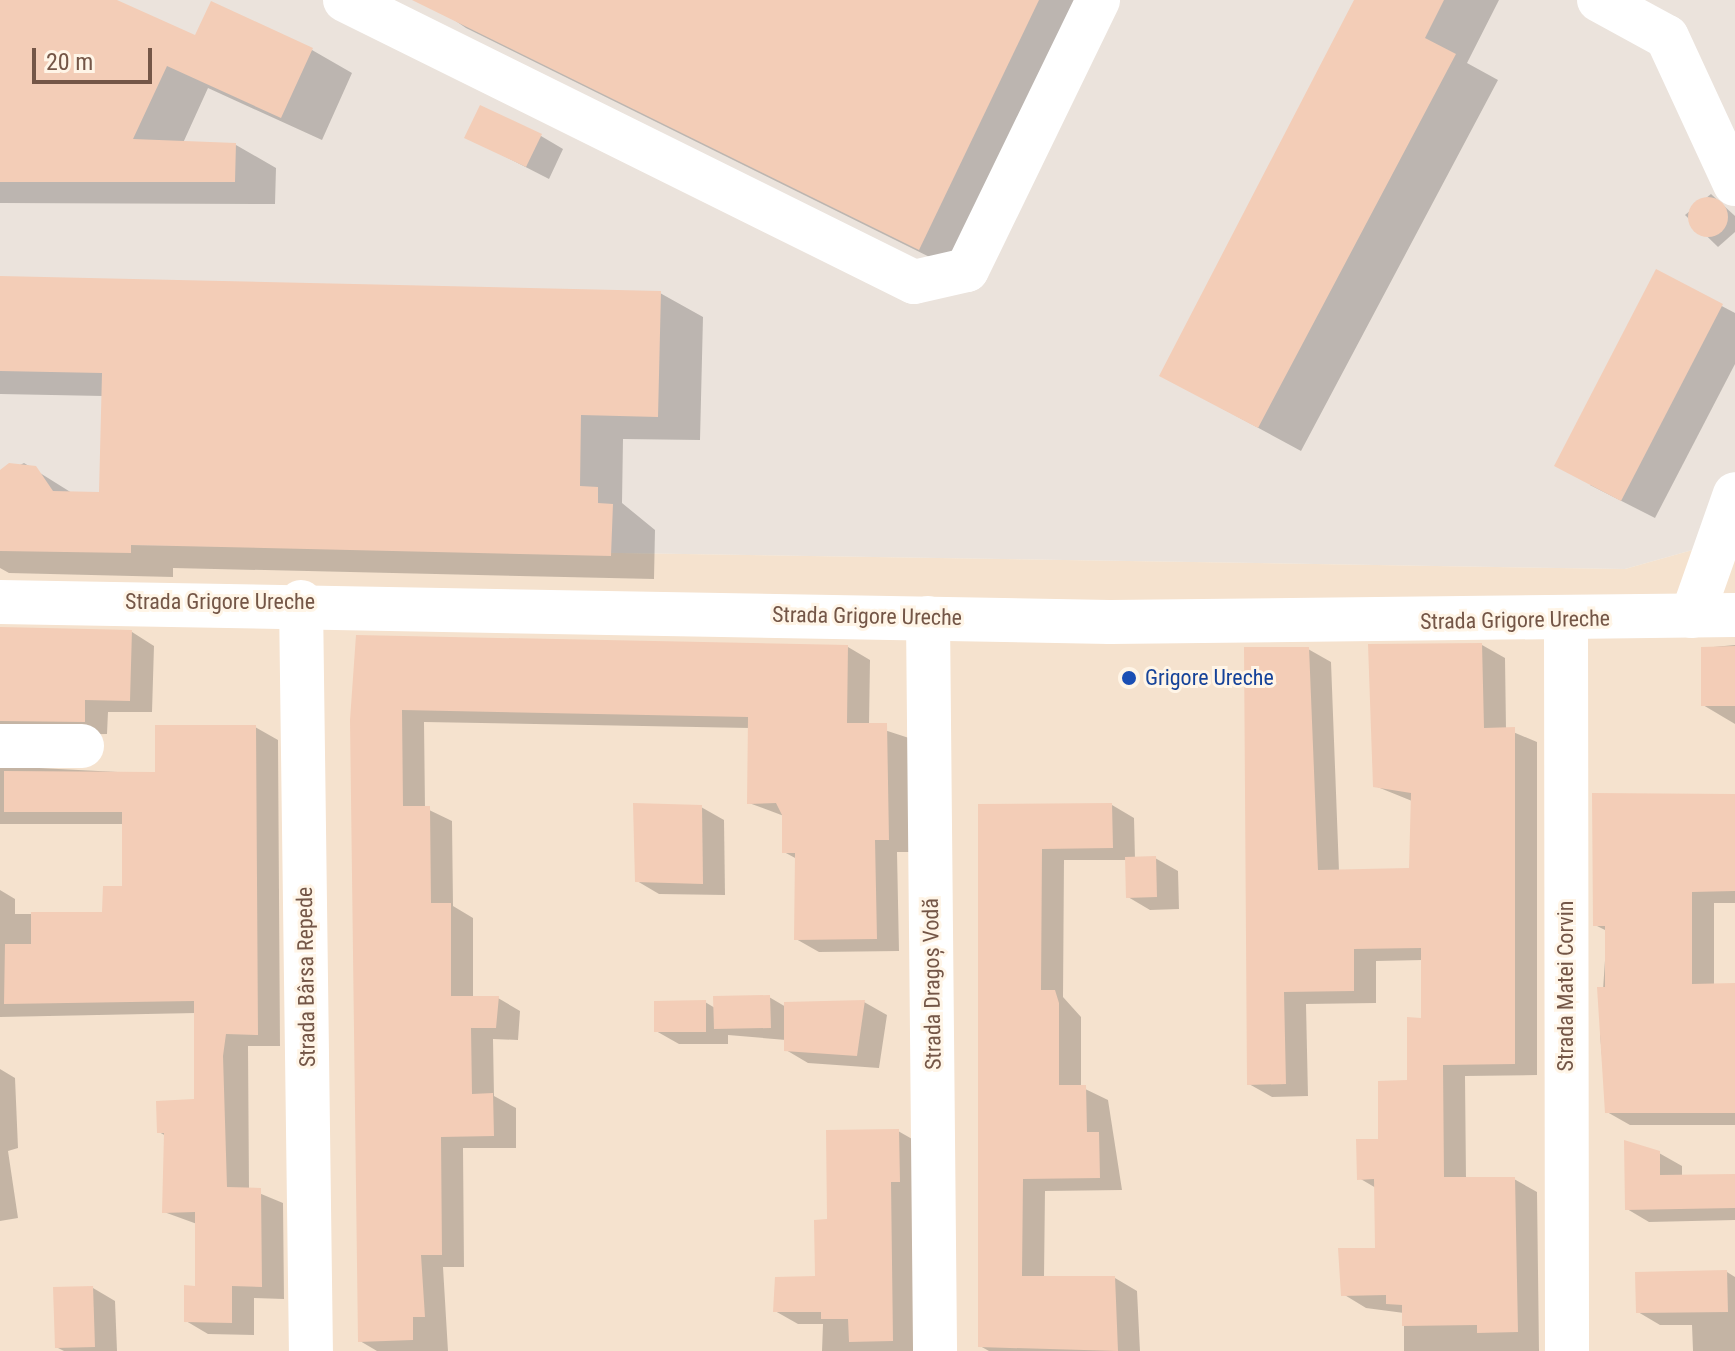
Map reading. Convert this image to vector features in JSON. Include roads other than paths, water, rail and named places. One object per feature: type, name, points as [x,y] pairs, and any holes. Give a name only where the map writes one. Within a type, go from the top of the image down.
[{"type":"street","points":[[345,0],[914,282],[967,270],[1098,0]]},
{"type":"street","points":[[1599,0],[1667,37],[1735,184]]},
{"type":"street","points":[[1692,616],[1735,494]]},
{"type":"street","name":"Strada Grigore Ureche","points":[[0,602],[301,602],[928,618],[1566,621],[1735,615]]},
{"type":"street","name":"Strada Bârsa Repede","points":[[301,602],[311,1351]]},
{"type":"street","name":"Strada Dragoș Vodă","points":[[928,618],[935,1351]]},
{"type":"street","name":"Strada Matei Corvin","points":[[1566,621],[1567,1351]]},
{"type":"street","points":[[0,746],[82,746]]},
{"type":"place","name":"Grigore Ureche","points":[[1129,678]]}]
